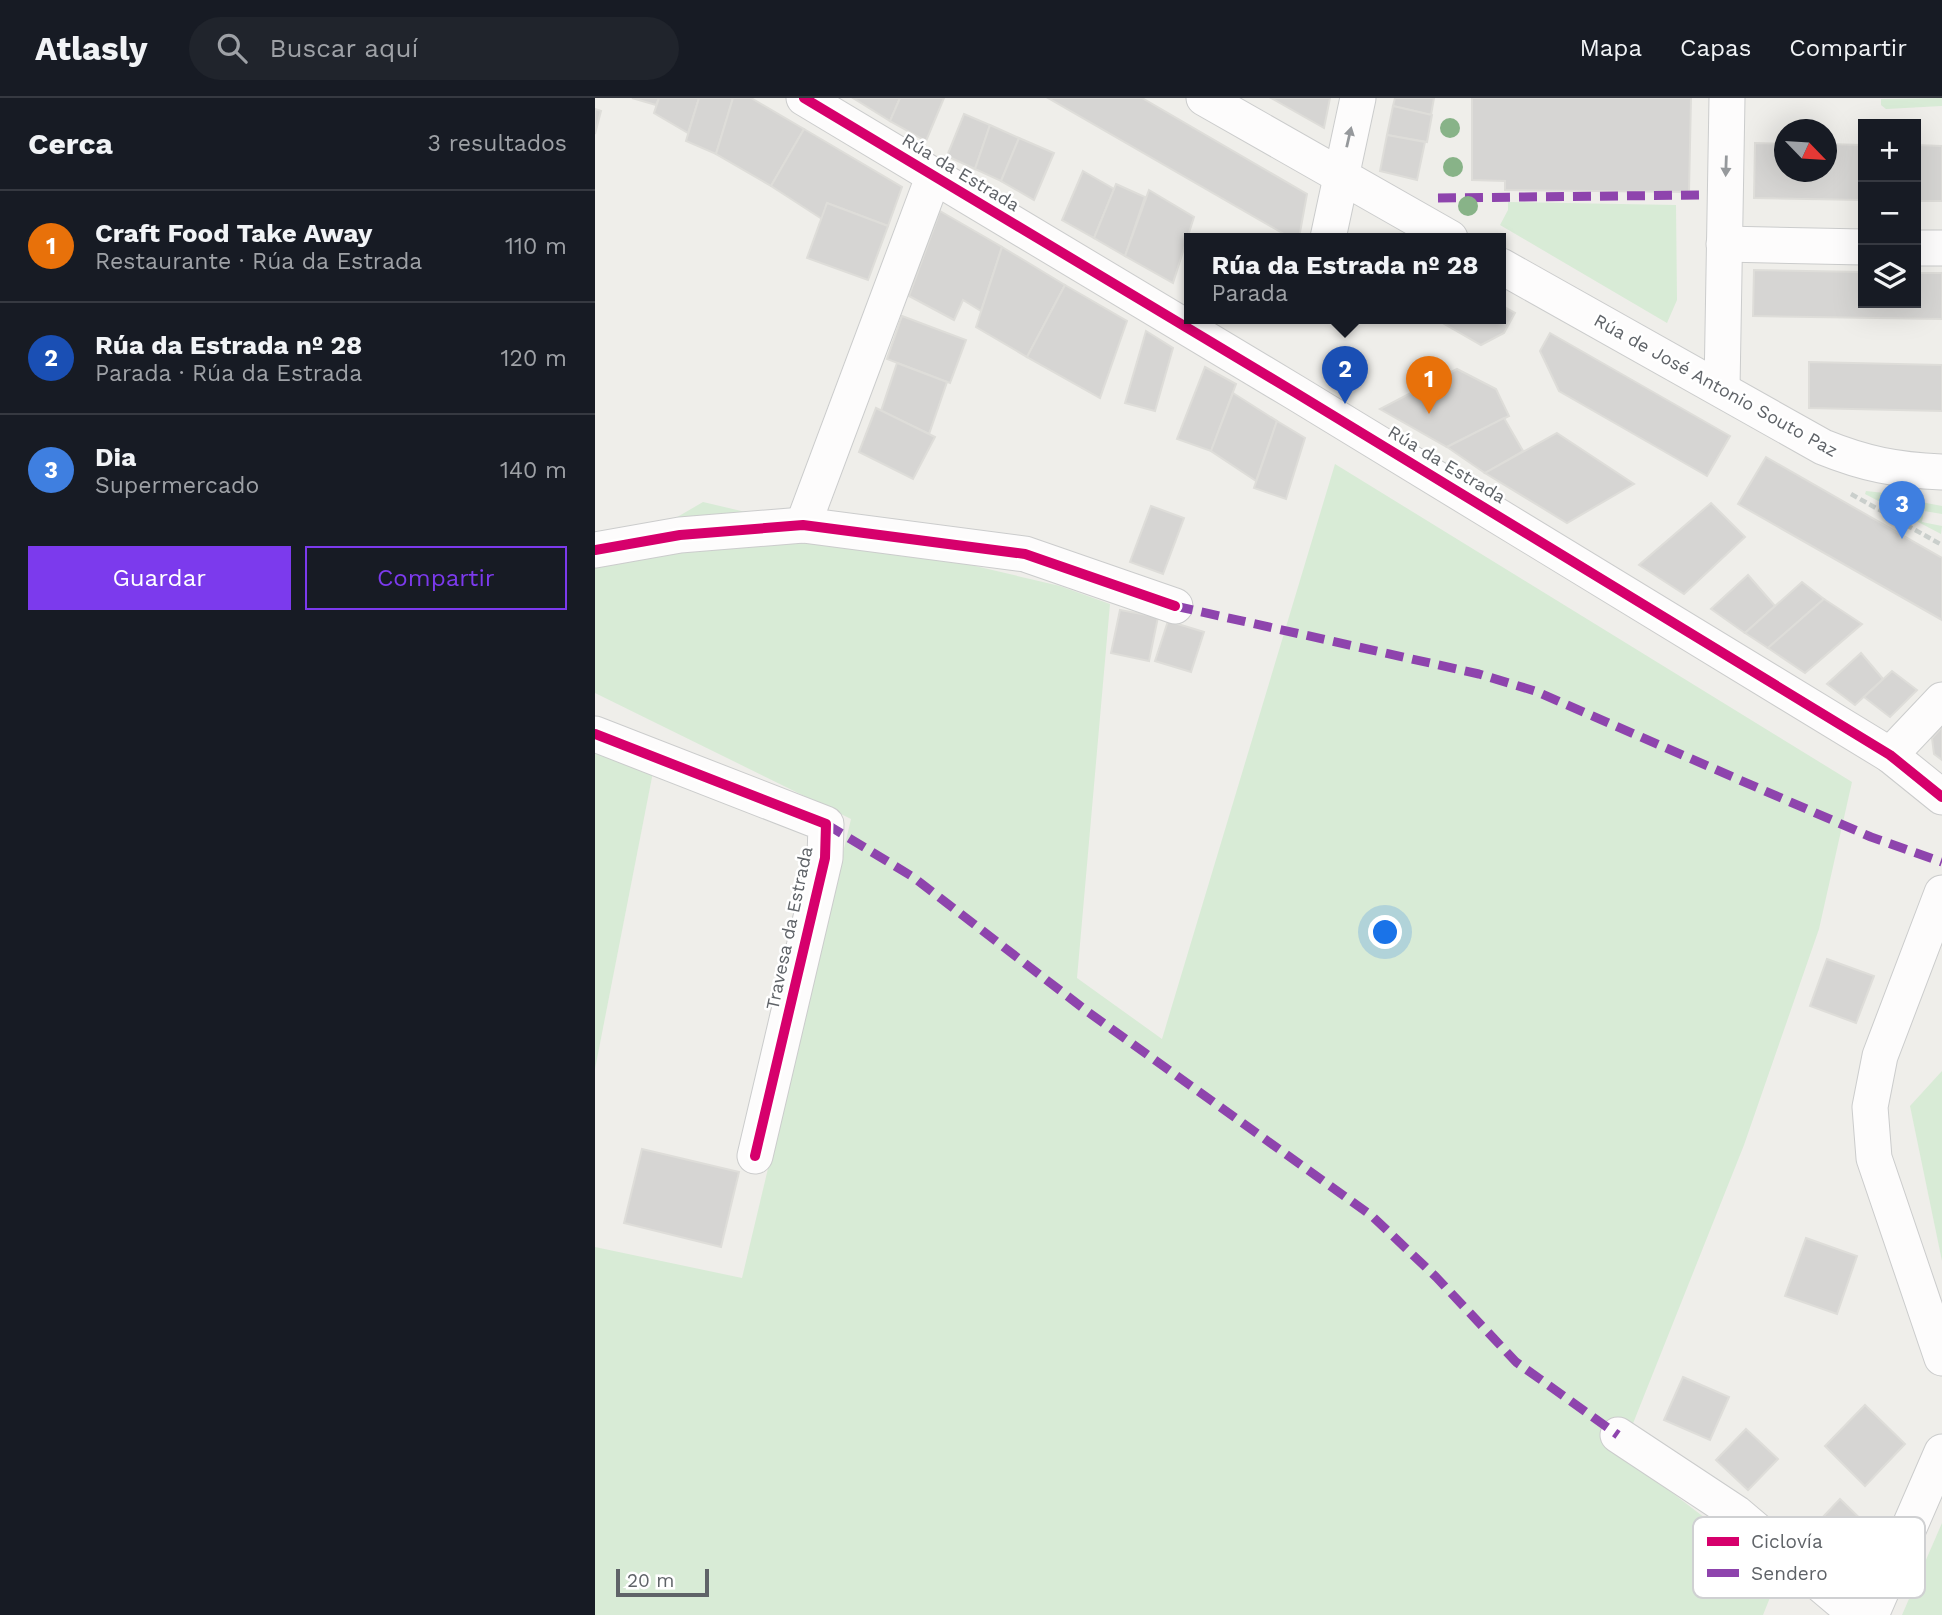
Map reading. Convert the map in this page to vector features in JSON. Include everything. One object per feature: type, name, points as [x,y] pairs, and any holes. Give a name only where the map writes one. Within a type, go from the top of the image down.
[{"type":"street","name":"Rúa da Estrada","points":[[804,98],[1890,755],[1942,797]]},
{"type":"street","points":[[1204,98],[1441,233]]},
{"type":"street","points":[[1329,233],[1358,98]]},
{"type":"street","points":[[1722,389],[1727,98]]},
{"type":"street","name":"Rúa da Estrada","points":[[803,525],[933,175]]},
{"type":"street","points":[[1724,244],[1858,247]]},
{"type":"street","points":[[1921,248],[1942,248]]},
{"type":"street","name":"Rúa de José Antonio Souto Paz","points":[[1506,269],[1823,447],[1860,462],[1894,470],[1942,472]]},
{"type":"street","points":[[595,550],[680,535],[803,525],[1025,554],[1175,606]]},
{"type":"street","points":[[1890,755],[1942,700]]},
{"type":"street","name":"Travesa da Estrada","points":[[595,734],[825,824],[825,858],[755,1156]]},
{"type":"street","points":[[1942,893],[1879,1056],[1870,1107],[1874,1158],[1942,1358]]},
{"type":"street","points":[[1618,1435],[1741,1517]]},
{"type":"street","points":[[1914,1517],[1942,1452]]},
{"type":"street","points":[[1837,1598],[1857,1615]]},
{"type":"street","points":[[1871,1615],[1878,1598]]},
{"type":"path","points":[[1848,492],[1942,545]]},
{"type":"green space","points":[[1942,98],[1942,106],[1886,109],[1881,105],[1881,99]]},
{"type":"green space","points":[[1508,202],[1676,205],[1677,300],[1667,323],[1500,225],[1508,210]]},
{"type":"green space","points":[[1335,464],[1852,782],[1819,929],[1744,1145],[1632,1426],[1631,1461],[1704,1517],[1693,1517],[1693,1598],[1770,1598],[1763,1615],[595,1615],[595,1247],[742,1278],[851,819],[595,693],[595,565],[703,502],[1060,586],[1110,604],[1077,978],[1162,1039]]},
{"type":"green space","points":[[1866,491],[1921,497],[1921,502],[1942,506],[1942,514],[1924,511],[1922,522],[1942,526],[1941,534],[1865,494]]},
{"type":"green space","points":[[595,753],[653,772],[595,1069]]},
{"type":"green space","points":[[1942,1071],[1942,1261],[1910,1106]]},
{"type":"green space","points":[[1942,1523],[1942,1615],[1902,1615],[1909,1598],[1925,1598],[1925,1562]]},
{"type":"building","points":[[632,98],[659,98],[656,105]]},
{"type":"building","points":[[659,98],[699,98],[688,133],[654,113]]},
{"type":"building","points":[[699,98],[733,98],[716,154],[686,141]]},
{"type":"building","points":[[733,98],[751,98],[804,129],[771,186],[716,154]]},
{"type":"building","points":[[853,98],[900,98],[890,121]]},
{"type":"building","points":[[900,98],[944,98],[926,141],[890,121]]},
{"type":"building","points":[[1048,98],[1142,98],[1307,194],[1300,233],[1282,233]]},
{"type":"building","points":[[1271,98],[1330,98],[1324,128]]},
{"type":"building","points":[[1395,98],[1434,98],[1431,115],[1393,106]]},
{"type":"building","points":[[1472,98],[1691,98],[1689,192],[1505,190],[1505,181],[1472,180]]},
{"type":"building","points":[[1393,106],[1432,115],[1427,142],[1387,135]]},
{"type":"building","points":[[595,109],[601,111],[595,134]]},
{"type":"building","points":[[964,114],[990,125],[975,169],[947,156]]},
{"type":"building","points":[[990,125],[1019,138],[1001,181],[975,169]]},
{"type":"building","points":[[804,129],[902,187],[888,226],[827,203],[822,219],[771,186]]},
{"type":"building","points":[[1387,135],[1425,142],[1417,180],[1380,171]]},
{"type":"building","points":[[1019,138],[1054,153],[1034,200],[1001,181]]},
{"type":"building","points":[[1755,143],[1774,144],[1774,182],[1837,182],[1837,144],[1858,145],[1858,200],[1754,198]]},
{"type":"building","points":[[1921,145],[1942,146],[1942,201],[1921,201]]},
{"type":"building","points":[[1083,171],[1114,189],[1094,238],[1062,220]]},
{"type":"building","points":[[1116,184],[1145,197],[1125,256],[1094,238]]},
{"type":"building","points":[[1149,190],[1194,217],[1189,233],[1184,233],[1184,248],[1173,283],[1125,256]]},
{"type":"building","points":[[827,203],[888,226],[868,280],[807,258]]},
{"type":"building","points":[[940,211],[1002,247],[981,311],[963,300],[954,320],[909,296]]},
{"type":"building","points":[[1002,247],[1065,285],[1027,357],[976,327]]},
{"type":"building","points":[[1754,270],[1858,272],[1858,308],[1921,308],[1921,273],[1942,273],[1942,319],[1753,316]]},
{"type":"building","points":[[1065,285],[1127,321],[1100,398],[1027,357]]},
{"type":"building","points":[[1506,308],[1515,313],[1504,333],[1481,345],[1444,324],[1506,324]]},
{"type":"building","points":[[902,316],[966,340],[950,383],[887,359]]},
{"type":"building","points":[[1146,331],[1173,348],[1155,411],[1125,403]]},
{"type":"building","points":[[1550,333],[1730,436],[1707,476],[1559,391],[1540,351]]},
{"type":"building","points":[[1809,362],[1942,365],[1942,411],[1809,408]]},
{"type":"building","points":[[897,363],[947,382],[929,434],[881,411]]},
{"type":"building","points":[[1205,367],[1236,384],[1211,451],[1177,439]]},
{"type":"building","points":[[1457,369],[1496,389],[1509,416],[1447,447],[1380,409]]},
{"type":"building","points":[[1233,393],[1277,421],[1256,481],[1211,451]]},
{"type":"building","points":[[876,408],[935,437],[913,479],[859,452]]},
{"type":"building","points":[[1504,418],[1523,451],[1485,473],[1447,447]]},
{"type":"building","points":[[1277,421],[1305,438],[1286,499],[1254,488]]},
{"type":"building","points":[[1557,433],[1634,484],[1567,523],[1485,473]]},
{"type":"building","points":[[1766,457],[1942,558],[1942,620],[1738,504]]},
{"type":"building","points":[[1711,503],[1745,537],[1684,594],[1639,565]]},
{"type":"building","points":[[1151,506],[1184,518],[1163,574],[1130,562]]},
{"type":"building","points":[[1748,575],[1775,606],[1745,633],[1711,609]]},
{"type":"building","points":[[1802,582],[1824,599],[1768,648],[1745,633]]},
{"type":"building","points":[[1824,599],[1862,624],[1805,673],[1768,648]]},
{"type":"building","points":[[1120,610],[1158,617],[1149,661],[1111,653]]},
{"type":"building","points":[[1168,621],[1204,632],[1191,672],[1155,661]]},
{"type":"building","points":[[1861,653],[1883,679],[1855,705],[1827,684]]},
{"type":"building","points":[[1892,671],[1917,690],[1890,717],[1864,697]]},
{"type":"building","points":[[1942,727],[1942,760],[1934,754],[1932,738]]},
{"type":"building","points":[[1827,959],[1874,976],[1856,1023],[1810,1006]]},
{"type":"building","points":[[642,1149],[739,1172],[721,1247],[624,1223]]},
{"type":"building","points":[[1806,1238],[1857,1256],[1837,1314],[1785,1296]]},
{"type":"building","points":[[1683,1377],[1729,1397],[1710,1440],[1664,1420]]},
{"type":"building","points":[[1865,1405],[1905,1444],[1865,1486],[1825,1446]]},
{"type":"building","points":[[1746,1429],[1778,1459],[1748,1490],[1716,1460]]},
{"type":"building","points":[[1840,1499],[1858,1517],[1823,1517]]},
{"type":"marked path","points":[[1438,198],[1701,195]]},
{"type":"marked path","points":[[1175,606],[1479,674],[1535,691],[1871,837],[1942,862]]},
{"type":"marked path","points":[[826,824],[913,877],[1088,1012],[1372,1216],[1436,1277],[1516,1362],[1618,1435]]},
{"type":"cycle path","points":[[804,98],[1296,393],[1890,755],[1942,797]]},
{"type":"cycle path","points":[[595,550],[680,535],[803,525],[1025,554],[1175,606]]},
{"type":"cycle path","points":[[595,734],[826,824],[825,858],[755,1156]]},
{"type":"place","name":"Rúa da Estrada nº 28","points":[[1345,404]]},
{"type":"place","name":"Craft Food Take Away","points":[[1429,414]]},
{"type":"place","name":"Dia","points":[[1902,539]]}]
